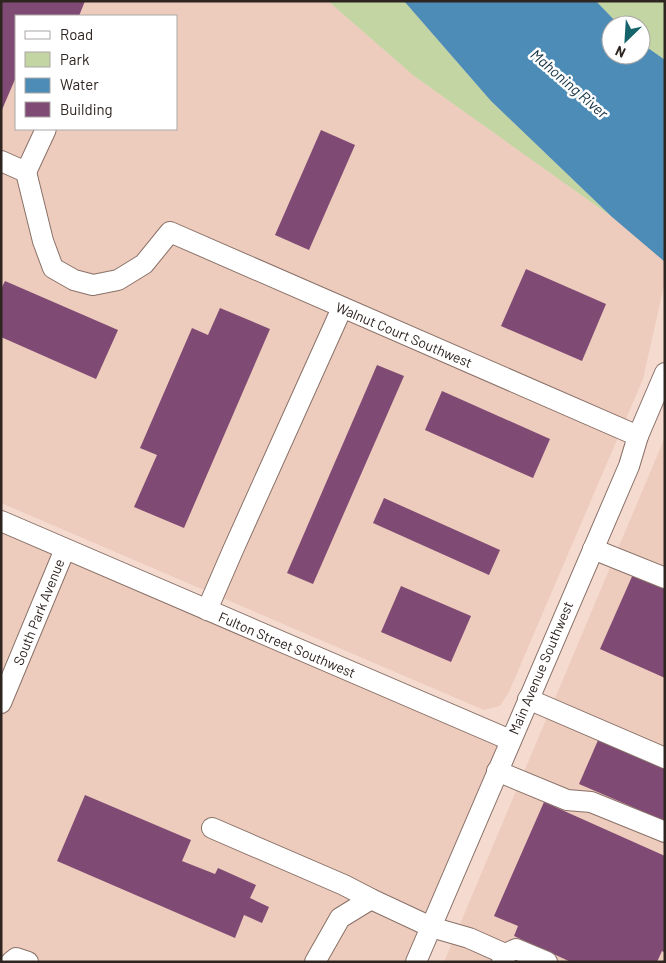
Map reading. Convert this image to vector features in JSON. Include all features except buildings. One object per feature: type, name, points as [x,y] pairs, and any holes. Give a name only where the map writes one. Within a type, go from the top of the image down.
[{"type":"street","points":[[1,161],[26,172],[46,130]]},
{"type":"street","name":"Walnut Court Southwest","points":[[26,172],[42,241],[53,268],[74,280],[93,285],[118,280],[144,264],[170,232],[638,436]]},
{"type":"street","points":[[207,610],[342,308]]},
{"type":"street","name":"Main Avenue Southwest","points":[[416,962],[629,466],[638,436],[663,384]]},
{"type":"street","name":"Fulton Street Southwest","points":[[1,521],[510,740]]},
{"type":"street","name":"South Park Avenue","points":[[1,703],[65,549]]},
{"type":"street","points":[[593,549],[665,578]]},
{"type":"street","points":[[528,699],[665,758]]},
{"type":"street","points":[[497,771],[567,800],[591,802],[665,832]]},
{"type":"street","points":[[212,828],[344,885],[431,927],[469,938],[504,958],[516,949],[547,962]]},
{"type":"street","points":[[315,962],[340,918],[371,899]]},
{"type":"street","points":[[10,962],[16,958],[28,962]]},
{"type":"shaded area","points":[[1,1],[328,1],[414,76],[612,217],[665,262],[665,281],[643,379],[509,692],[500,706],[484,710],[1,503]]},
{"type":"shaded area","points":[[665,437],[665,962],[444,962]]},
{"type":"shaded area","points":[[1,522],[510,740],[416,962],[1,962]]},
{"type":"green space","points":[[328,1],[404,1],[491,101],[612,217],[414,76]]},
{"type":"green space","points":[[596,1],[665,1],[665,60],[651,50],[651,15],[609,15]]},
{"type":"water","name":"Mahoning River","points":[[404,1],[596,1],[609,15],[601,15],[601,65],[651,65],[651,50],[665,60],[665,262],[612,217],[491,101]]}]
